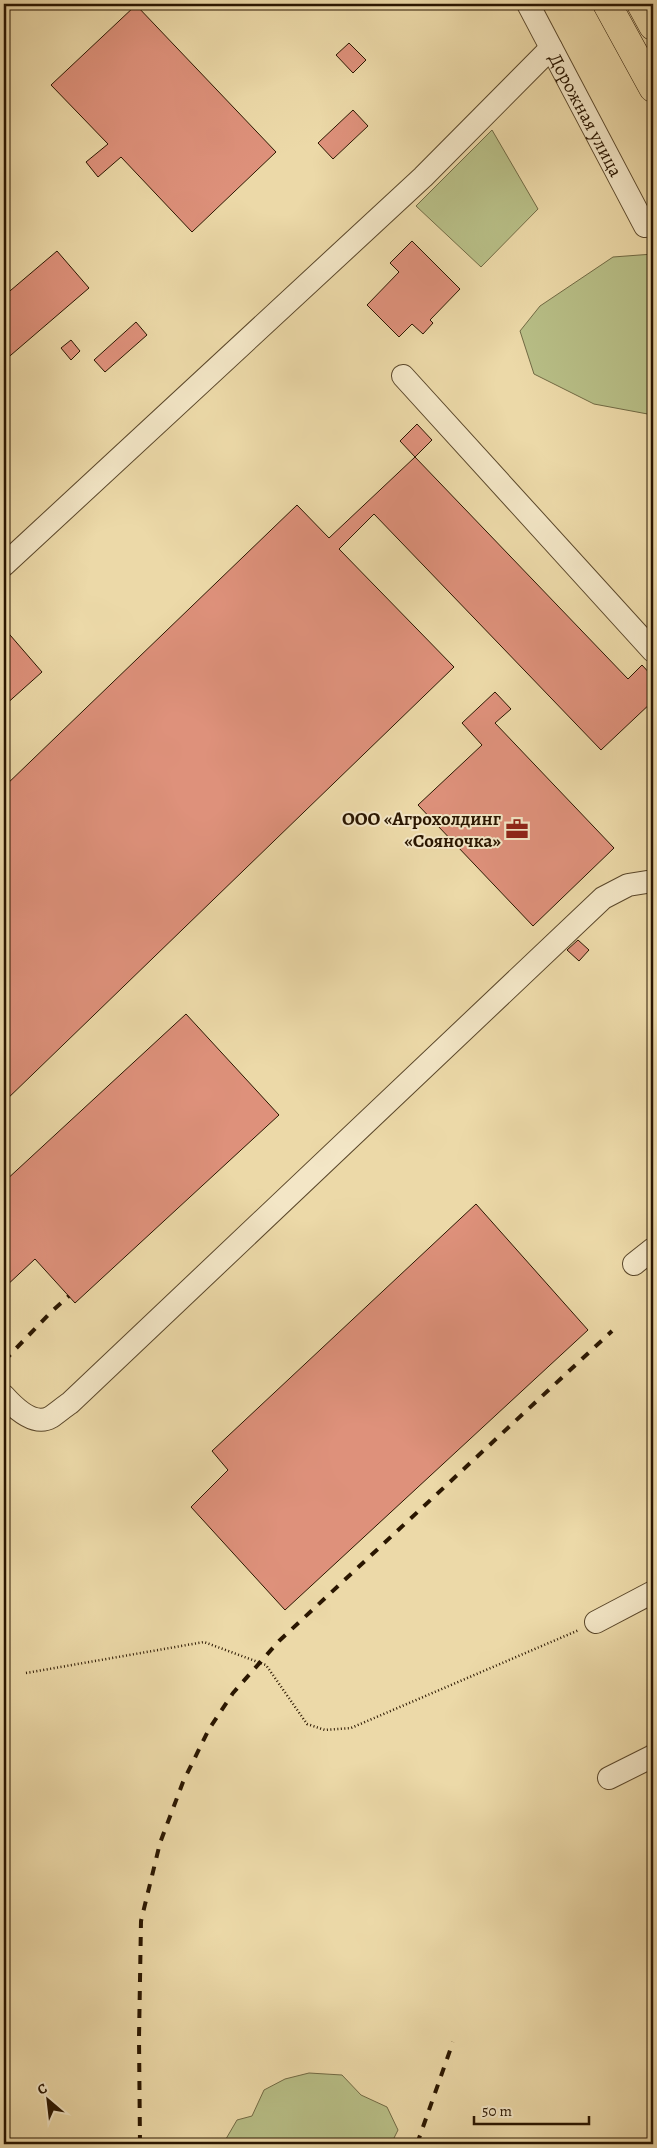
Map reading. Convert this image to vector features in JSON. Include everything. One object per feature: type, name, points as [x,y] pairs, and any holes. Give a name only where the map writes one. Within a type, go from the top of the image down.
[{"type":"highway","points":[[607,4],[653,88]]},
{"type":"highway","points":[[641,4],[653,26]]},
{"type":"street","name":"Дорожная улица","points":[[528,4],[645,226]]},
{"type":"street","points":[[4,565],[416,183],[551,48]]},
{"type":"street","points":[[403,376],[653,651]]},
{"type":"street","points":[[4,1396],[14,1408],[32,1418],[49,1418],[70,1403],[603,898],[628,885],[653,881]]},
{"type":"street","points":[[634,1264],[653,1249]]},
{"type":"street","points":[[596,1622],[653,1592]]},
{"type":"street","points":[[609,1778],[653,1756]]},
{"type":"path","points":[[26,1673],[204,1642],[266,1665],[307,1724],[325,1730],[351,1728],[596,1622]]},
{"type":"green space","points":[[492,130],[538,209],[481,267],[416,206]]},
{"type":"green space","points":[[653,254],[653,415],[594,404],[534,374],[520,331],[540,306],[613,257]]},
{"type":"green space","points":[[309,2073],[342,2075],[361,2095],[387,2107],[398,2130],[391,2144],[223,2144],[237,2120],[252,2116],[264,2090],[285,2079]]},
{"type":"building","points":[[136,5],[276,152],[192,232],[121,157],[98,177],[86,162],[108,144],[51,85]]},
{"type":"building","points":[[349,43],[366,60],[353,73],[336,55]]},
{"type":"building","points":[[353,110],[368,126],[333,159],[318,143]]},
{"type":"building","points":[[412,241],[460,289],[430,320],[433,323],[423,334],[412,324],[399,337],[367,305],[399,272],[390,263]]},
{"type":"building","points":[[57,251],[89,288],[4,361],[4,296]]},
{"type":"building","points":[[136,322],[147,335],[105,372],[94,360]]},
{"type":"building","points":[[71,340],[80,351],[71,360],[61,348]]},
{"type":"building","points":[[417,424],[432,440],[415,457],[400,441]]},
{"type":"building","points":[[415,457],[628,679],[642,665],[653,677],[653,701],[601,750],[374,514],[339,549],[454,667],[4,1102],[4,787],[297,505],[329,538]]},
{"type":"building","points":[[4,628],[42,672],[4,706]]},
{"type":"building","points":[[495,692],[511,709],[495,723],[614,848],[533,926],[418,805],[482,745],[462,723]]},
{"type":"building","points":[[578,940],[589,950],[579,961],[567,950]]},
{"type":"building","points":[[186,1014],[279,1115],[75,1303],[35,1259],[4,1288],[4,1182]]},
{"type":"building","points":[[476,1204],[588,1330],[285,1610],[191,1507],[228,1470],[212,1451]]},
{"type":"railway","points":[[4,1361],[69,1296]]},
{"type":"railway","points":[[140,2144],[141,1921],[160,1843],[183,1782],[209,1729],[233,1693],[279,1641],[612,1331]]},
{"type":"railway","points":[[417,2144],[453,2042]]},
{"type":"place","name":"ООО «Агрохолдинг «Сояночка»","points":[[517,829]]}]
